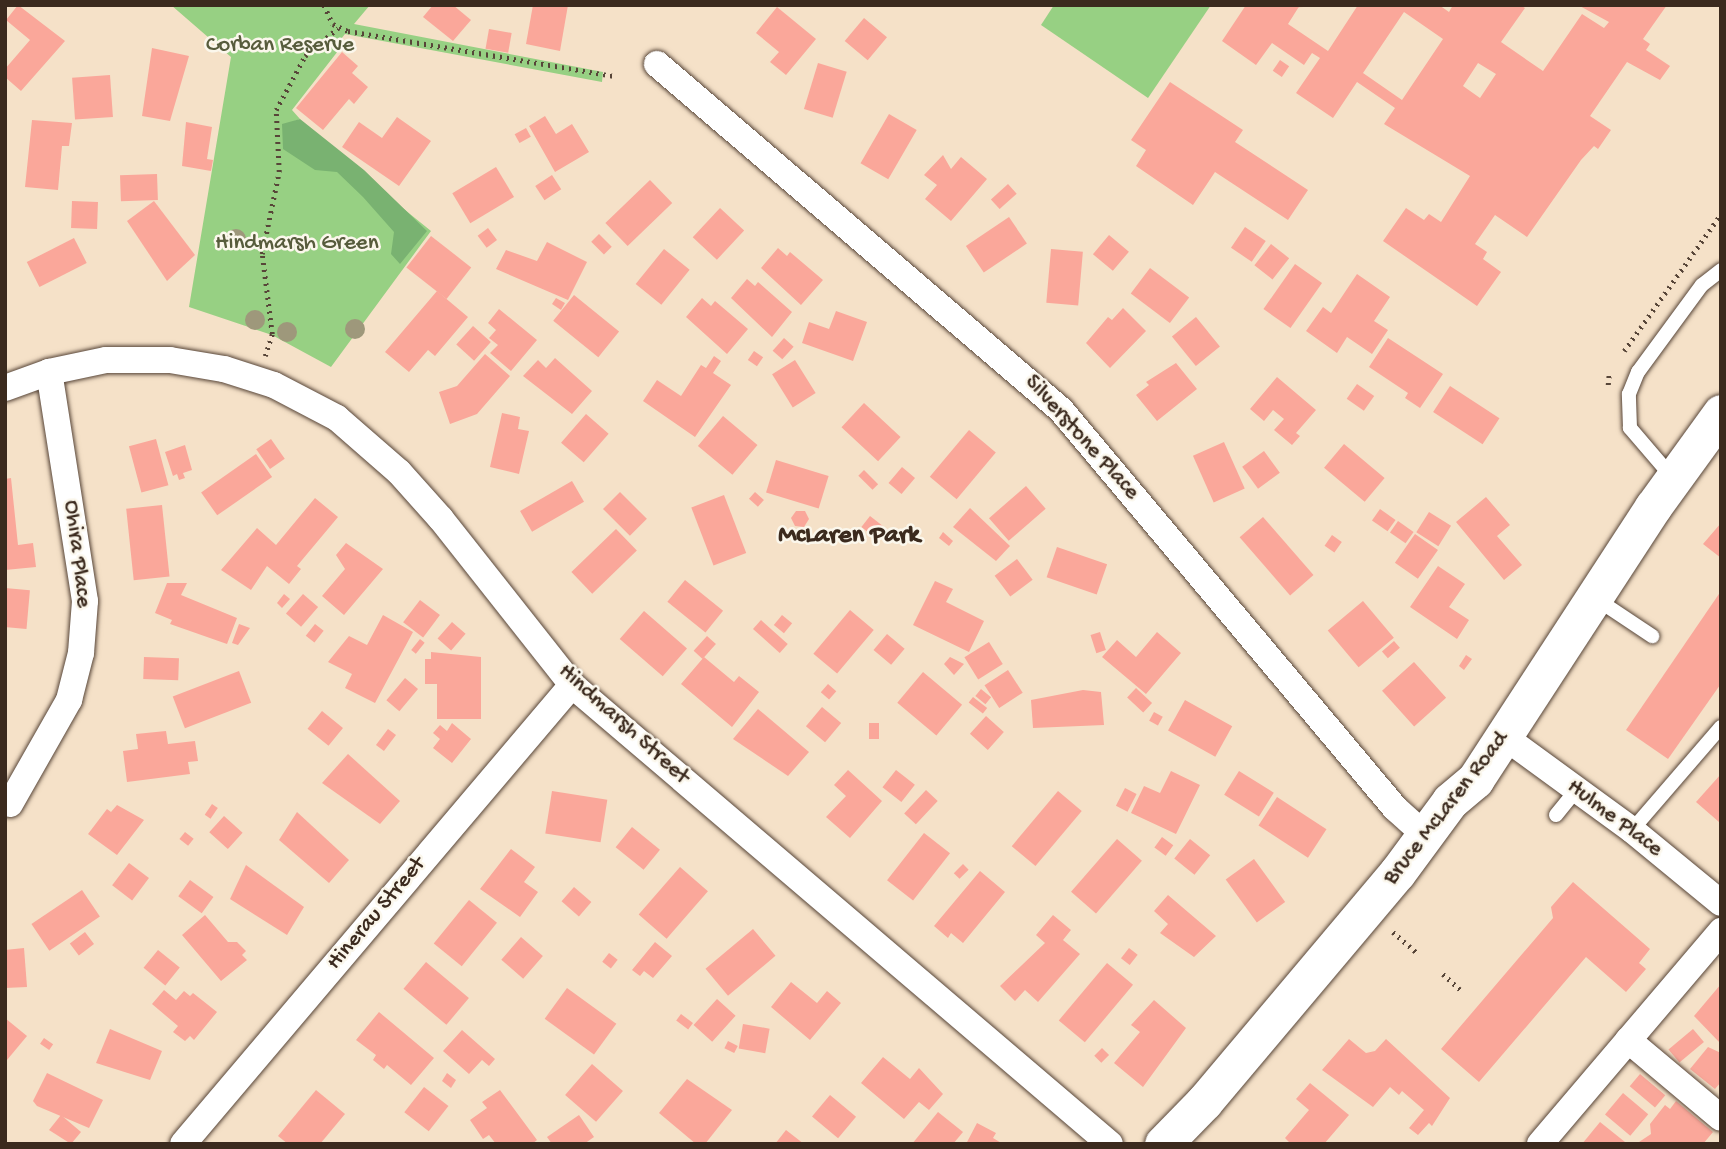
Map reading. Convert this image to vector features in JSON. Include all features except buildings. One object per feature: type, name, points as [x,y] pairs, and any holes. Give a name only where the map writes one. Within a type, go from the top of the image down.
[{"type":"main road","name":"Bruce McLaren Road","points":[[1163,1144],[1332,966],[1424,834],[1450,801],[1475,780],[1506,738],[1594,597],[1673,478],[1721,413]]},
{"type":"street","name":"Silverstone Place","points":[[657,64],[1061,410],[1395,808],[1424,834]]},
{"type":"street","name":"Hindmarsh Street","points":[[5,388],[49,372],[106,360],[170,360],[224,369],[274,385],[337,418],[398,472],[441,519],[572,684],[1110,1144]]},
{"type":"street","name":"Ohira Place","points":[[10,804],[69,699],[81,653],[85,601],[49,372]]},
{"type":"street","name":"Hinerau Street","points":[[183,1144],[572,684]]},
{"type":"street","name":"Hulme Place","points":[[1506,738],[1632,830],[1721,903]]},
{"type":"street","points":[[1540,1144],[1721,931]]},
{"type":"street","points":[[1628,1040],[1721,1118]]},
{"type":"lane","points":[[1673,478],[1630,428],[1629,394],[1638,372],[1694,296],[1721,270]]},
{"type":"lane","points":[[1594,597],[1652,636]]},
{"type":"lane","points":[[1632,830],[1721,727]]},
{"type":"lane","points":[[1556,815],[1576,790]]},
{"type":"path","points":[[324,5],[338,27],[613,76]]},
{"type":"path","points":[[264,360],[272,334],[262,254],[278,182],[276,110],[305,56],[338,27]]},
{"type":"path","points":[[1623,352],[1721,214]]},
{"type":"path","points":[[1393,932],[1416,953]]},
{"type":"path","points":[[1443,974],[1461,990]]},
{"type":"green space","name":"Hindmarsh Green","points":[[171,5],[370,5],[354,24],[603,72],[602,82],[345,34],[341,39],[345,42],[292,110],[300,119],[295,121],[431,231],[331,367],[272,335],[189,307],[231,57]]},
{"type":"green space","points":[[1054,5],[1211,5],[1148,98],[1041,25]]},
{"type":"green space","points":[[300,119],[364,170],[427,231],[400,264],[391,254],[394,232],[363,197],[337,172],[315,170],[283,149],[282,124]]},
{"type":"district","name":"McLaren Park","points":[[849,537]]},
{"type":"park label","name":"Corban Reserve","points":[[280,46]]}]
